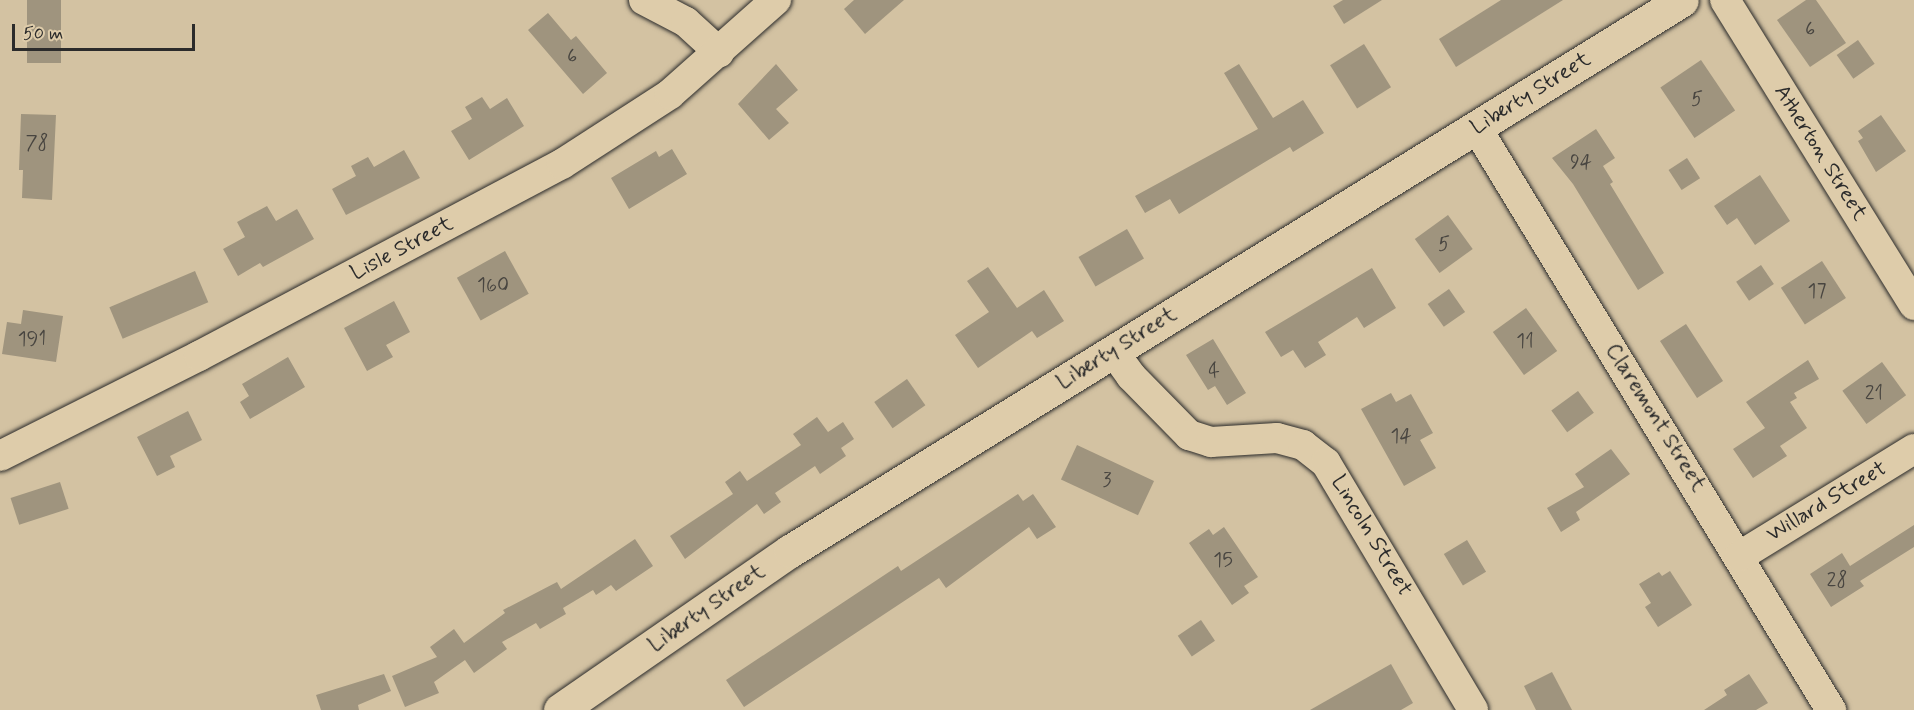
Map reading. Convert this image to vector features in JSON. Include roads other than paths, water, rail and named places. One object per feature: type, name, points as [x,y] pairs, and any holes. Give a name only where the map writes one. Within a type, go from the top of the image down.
[{"type":"main road","name":"Liberty Street","points":[[560,710],[790,551],[1682,0]]},
{"type":"street","points":[[644,0],[686,22],[719,52]]},
{"type":"street","name":"Lisle Street","points":[[0,456],[181,366],[562,164],[670,94],[776,0]]},
{"type":"street","name":"Atherton Street","points":[[1725,0],[1914,305]]},
{"type":"street","name":"Claremont Street","points":[[1476,127],[1740,556],[1831,710]]},
{"type":"street","name":"Lincoln Street","points":[[1113,351],[1145,392],[1189,435],[1211,442],[1277,438],[1303,446],[1326,463],[1473,710]]},
{"type":"street","name":"Willard Street","points":[[1740,556],[1914,449]]}]
